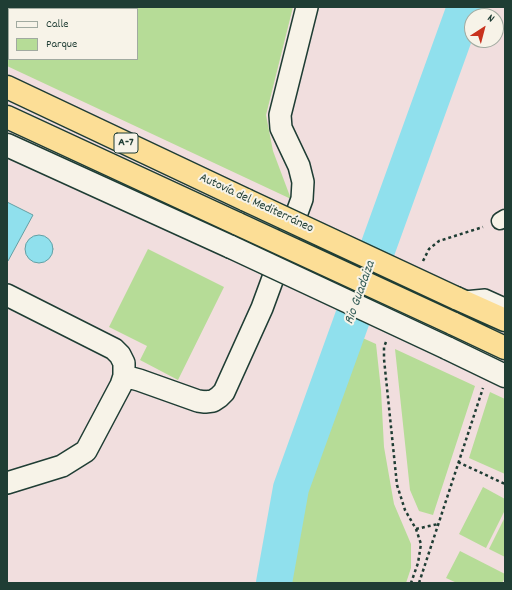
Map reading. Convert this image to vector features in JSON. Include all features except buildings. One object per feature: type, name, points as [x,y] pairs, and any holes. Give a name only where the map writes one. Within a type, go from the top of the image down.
[{"type":"highway","name":"Autovía del Mediterráneo","points":[[7,87],[505,320]]},
{"type":"highway","name":"Autovía del Mediterráneo","points":[[7,117],[505,348]]},
{"type":"street","points":[[124,376],[198,401],[213,401],[224,392],[262,308],[302,199],[303,182],[299,166],[281,128],[280,115],[307,7]]},
{"type":"street","points":[[7,145],[231,247],[505,376]]},
{"type":"street","points":[[7,295],[114,349],[124,362],[124,376],[121,385],[86,451],[62,466],[7,483]]},
{"type":"lane","points":[[456,298],[485,295],[505,304]]},
{"type":"path","points":[[419,583],[484,384]]},
{"type":"path","points":[[458,462],[505,484]]},
{"type":"path","points":[[411,583],[418,563],[421,544],[416,529],[438,524]]},
{"type":"green space","points":[[7,7],[293,7],[266,115],[273,151],[291,199],[7,66]]},
{"type":"green space","points":[[148,249],[224,287],[178,380],[140,360],[147,346],[109,327]]},
{"type":"green space","points":[[356,335],[376,344],[381,390],[384,447],[394,504],[411,544],[411,568],[406,583],[281,583],[283,565],[307,467]]},
{"type":"green space","points":[[395,349],[475,386],[433,515],[419,511],[410,490]]},
{"type":"green space","points":[[490,392],[505,399],[505,474],[469,458]]},
{"type":"green space","points":[[483,487],[505,499],[505,510],[486,548],[459,534]]},
{"type":"green space","points":[[505,517],[505,557],[489,549]]},
{"type":"green space","points":[[460,551],[505,574],[505,578],[502,583],[457,583],[446,578]]},
{"type":"water","points":[[7,202],[33,215],[8,261],[7,260]]},
{"type":"water","points":[[39,235],[49,239],[53,249],[49,259],[39,263],[29,259],[25,249],[29,239]]},
{"type":"waterway","name":"Rio Guadaiza","points":[[274,583],[291,488],[465,7]]}]
